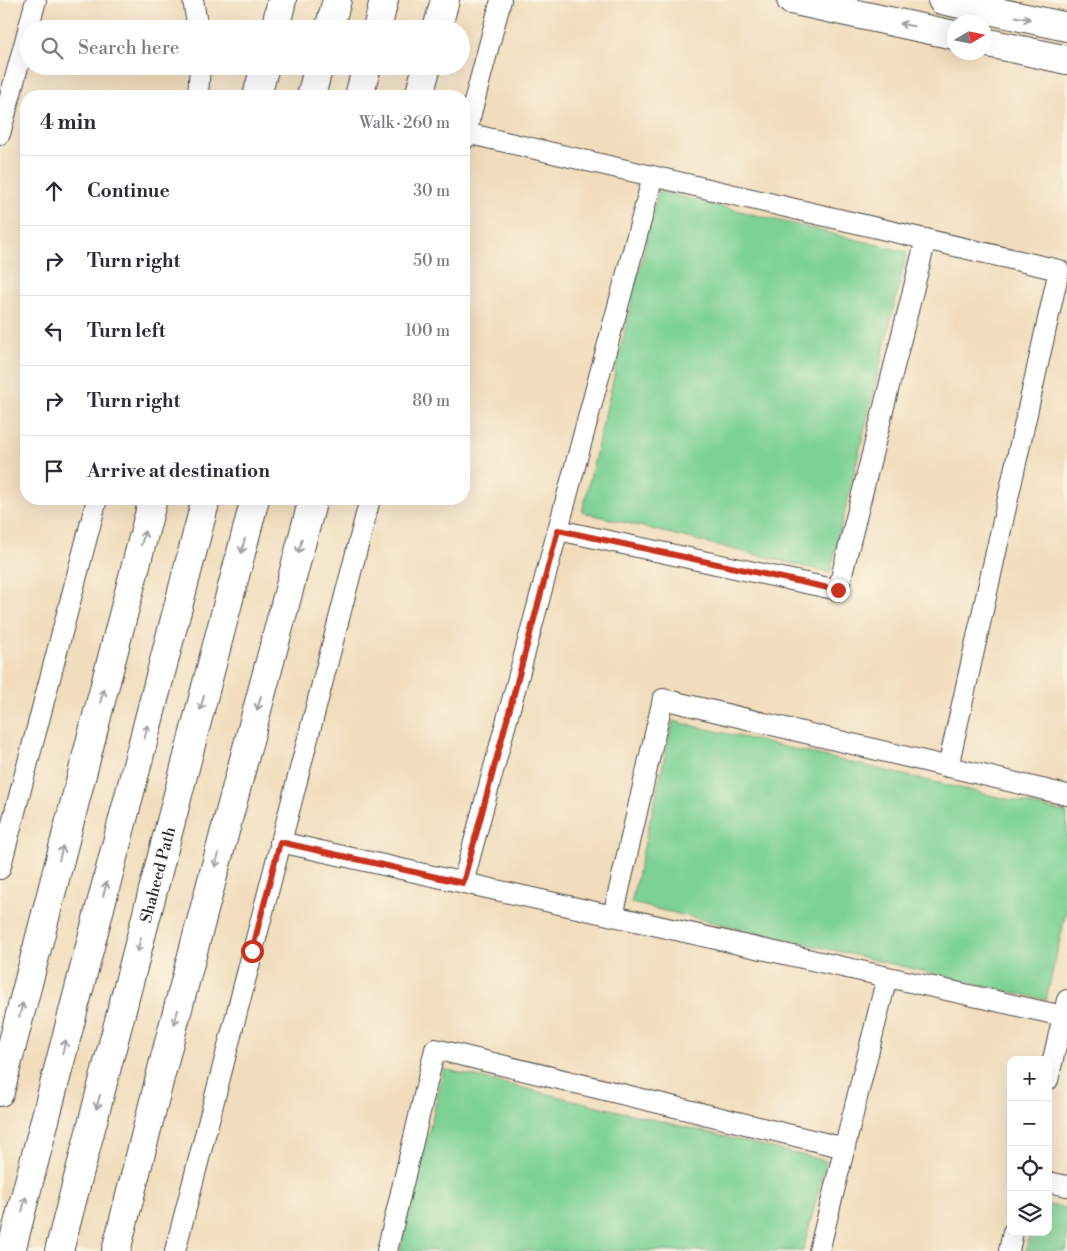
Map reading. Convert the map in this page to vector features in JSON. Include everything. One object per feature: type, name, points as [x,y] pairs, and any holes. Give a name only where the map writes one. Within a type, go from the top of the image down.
[{"type":"main road","points":[[276,20],[282,0]]},
{"type":"main road","points":[[331,20],[337,0]]},
{"type":"main road","points":[[378,20],[384,0]]},
{"type":"main road","points":[[439,20],[445,0]]},
{"type":"main road","points":[[791,0],[947,33]]},
{"type":"main road","points":[[958,2],[1067,27]]},
{"type":"main road","points":[[992,44],[1067,60]]},
{"type":"main road","points":[[259,90],[263,75]]},
{"type":"main road","points":[[313,90],[317,75]]},
{"type":"main road","points":[[361,90],[365,75]]},
{"type":"main road","points":[[421,90],[425,75]]},
{"type":"main road","points":[[0,1092],[151,505]]},
{"type":"main road","points":[[12,1251],[204,505]]},
{"type":"main road","name":"Shaheed Path","points":[[59,1251],[253,505]]},
{"type":"main road","points":[[116,1251],[311,505]]},
{"type":"street","points":[[28,20],[36,0]]},
{"type":"street","points":[[193,0],[196,20]]},
{"type":"street","points":[[470,118],[501,0]]},
{"type":"street","points":[[0,134],[8,69],[20,39]]},
{"type":"street","points":[[198,90],[199,75]]},
{"type":"street","points":[[470,138],[653,176],[1059,270],[948,767]]},
{"type":"street","points":[[463,883],[653,176]]},
{"type":"street","points":[[558,530],[838,590],[926,239]]},
{"type":"street","points":[[0,869],[95,505]]},
{"type":"street","points":[[175,1251],[368,505]]},
{"type":"street","points":[[613,916],[663,699],[1067,795]]},
{"type":"street","points":[[280,842],[886,977],[1065,1008],[1052,1063]]},
{"type":"street","points":[[819,1251],[886,977]]},
{"type":"street","points":[[387,1251],[435,1049],[845,1148]]},
{"type":"street","points":[[1052,1183],[1067,1186]]},
{"type":"street","points":[[1009,1251],[1012,1236]]},
{"type":"green space","points":[[658,191],[907,252],[830,573],[582,512]]},
{"type":"green space","points":[[673,721],[1067,813],[1067,908],[1046,1000],[631,903]]},
{"type":"green space","points":[[444,1069],[826,1161],[803,1251],[400,1251]]},
{"type":"green space","points":[[1052,1206],[1067,1208],[1067,1251],[1026,1251],[1029,1236],[1052,1236]]},
{"type":"route","points":[[252,951],[280,842],[463,883],[558,530],[838,590]]}]
